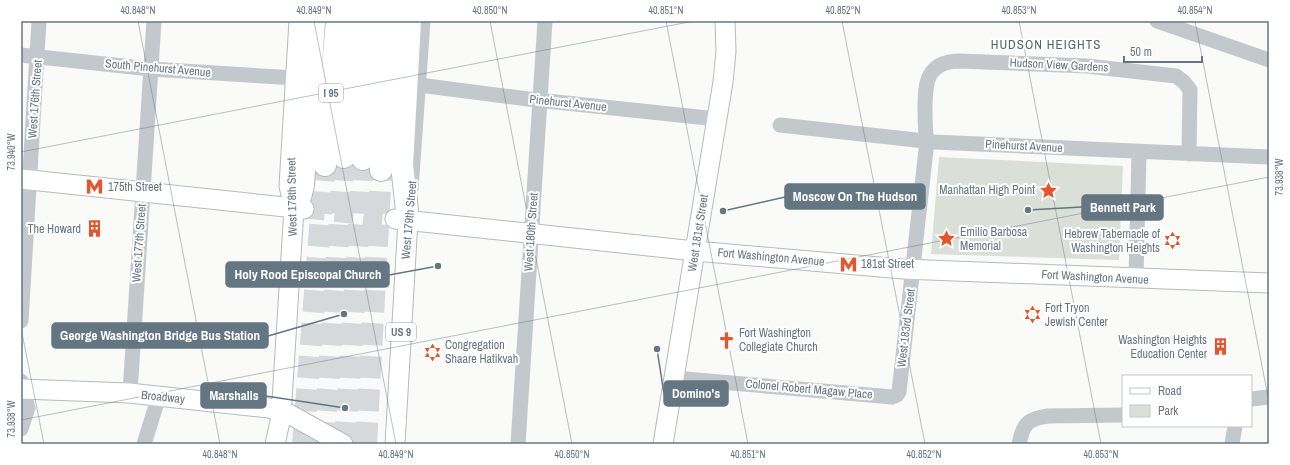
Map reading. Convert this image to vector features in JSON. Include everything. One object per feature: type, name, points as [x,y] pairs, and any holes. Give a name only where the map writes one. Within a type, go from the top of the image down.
[{"type":"highway","points":[[314,21],[343,164]]},
{"type":"highway","points":[[327,21],[343,164]]},
{"type":"highway","name":"I 95","points":[[337,21],[343,164]]},
{"type":"highway","name":"I 95","points":[[343,164],[354,21]]},
{"type":"highway","points":[[343,164],[369,21]]},
{"type":"highway","points":[[385,92],[389,21]]},
{"type":"highway","points":[[300,209],[303,190],[343,164],[385,92],[400,21]]},
{"type":"highway","name":"US 9","points":[[401,219],[402,146],[410,21]]},
{"type":"main road","name":"West 178th Street","points":[[275,444],[281,411],[300,209],[289,186],[299,21]]},
{"type":"main road","name":"West 181st Street","points":[[663,444],[726,61],[725,21]]},
{"type":"main road","points":[[25,179],[300,209]]},
{"type":"main road","name":"Fort Washington Avenue","points":[[401,219],[695,251],[913,270],[1269,283]]},
{"type":"main road","name":"West 179th Street","points":[[395,444],[401,219]]},
{"type":"main road","name":"Broadway","points":[[22,386],[130,393],[281,411],[343,444]]},
{"type":"street","name":"West 176th Street","points":[[21,321],[25,179],[39,21]]},
{"type":"street","name":"West 177th Street","points":[[130,393],[154,21]]},
{"type":"street","name":"West 179th Street","points":[[401,219],[414,160],[423,21]]},
{"type":"street","name":"West 180th Street","points":[[518,444],[545,21]]},
{"type":"street","points":[[1157,21],[1269,60]]},
{"type":"street","name":"South Pinehurst Avenue","points":[[21,55],[151,68],[296,78]]},
{"type":"street","name":"Hudson View Gardens","points":[[927,142],[925,132],[927,82],[933,70],[944,63],[959,60],[1087,66],[1176,76],[1184,82],[1190,90],[1189,154]]},
{"type":"street","name":"Pinehurst Avenue","points":[[419,84],[540,100],[717,119]]},
{"type":"street","name":"Pinehurst Avenue","points":[[780,125],[927,142],[1269,157]]},
{"type":"street","name":"West 183rd Street","points":[[896,396],[899,392],[927,142]]},
{"type":"street","points":[[1136,278],[1139,152]]},
{"type":"street","name":"Colonel Robert Magaw Place","points":[[674,378],[892,397],[896,396]]},
{"type":"street","points":[[21,429],[28,408],[22,386]]},
{"type":"street","points":[[144,444],[160,396]]},
{"type":"street","points":[[1252,399],[1269,397]]},
{"type":"street","points":[[1019,444],[1023,428],[1031,420],[1048,416],[1122,415]]},
{"type":"street","points":[[1232,444],[1235,427]]},
{"type":"green space","points":[[939,157],[1123,166],[1119,260],[931,254]]},
{"type":"tunnel","points":[[324,444],[344,157]]},
{"type":"tunnel","points":[[345,444],[363,159]]},
{"type":"tunnel","points":[[303,444],[325,165]]},
{"type":"tunnel","points":[[366,444],[381,170]]},
{"type":"tunnel","points":[[306,209],[395,219]]},
{"type":"place","name":"175th Street","points":[[95,187]]},
{"type":"place","name":"Manhattan High Point","points":[[1048,190]]},
{"type":"place","name":"Bennett Park","points":[[1028,210]]},
{"type":"place","name":"Moscow On The Hudson","points":[[723,211]]},
{"type":"place","name":"The Howard","points":[[94,229]]},
{"type":"place","name":"Emilio Barbosa Memorial","points":[[947,239]]},
{"type":"place","name":"Hebrew Tabernacle of Washington Heights","points":[[1173,241]]},
{"type":"place","name":"181st Street","points":[[848,264]]},
{"type":"place","name":"Holy Rood Episcopal Church","points":[[438,266]]},
{"type":"place","name":"George Washington Bridge Bus Station","points":[[344,314]]},
{"type":"place","name":"Fort Tryon Jewish Center","points":[[1032,315]]},
{"type":"place","name":"Fort Washington Collegiate Church","points":[[726,340]]},
{"type":"place","name":"Washington Heights Education Center","points":[[1220,347]]},
{"type":"place","name":"Domino's","points":[[657,349]]},
{"type":"place","name":"Congregation Shaare Hatikvah","points":[[432,352]]},
{"type":"place","name":"Marshalls","points":[[345,408]]},
{"type":"district","name":"HUDSON HEIGHTS","points":[[1046,44]]}]
